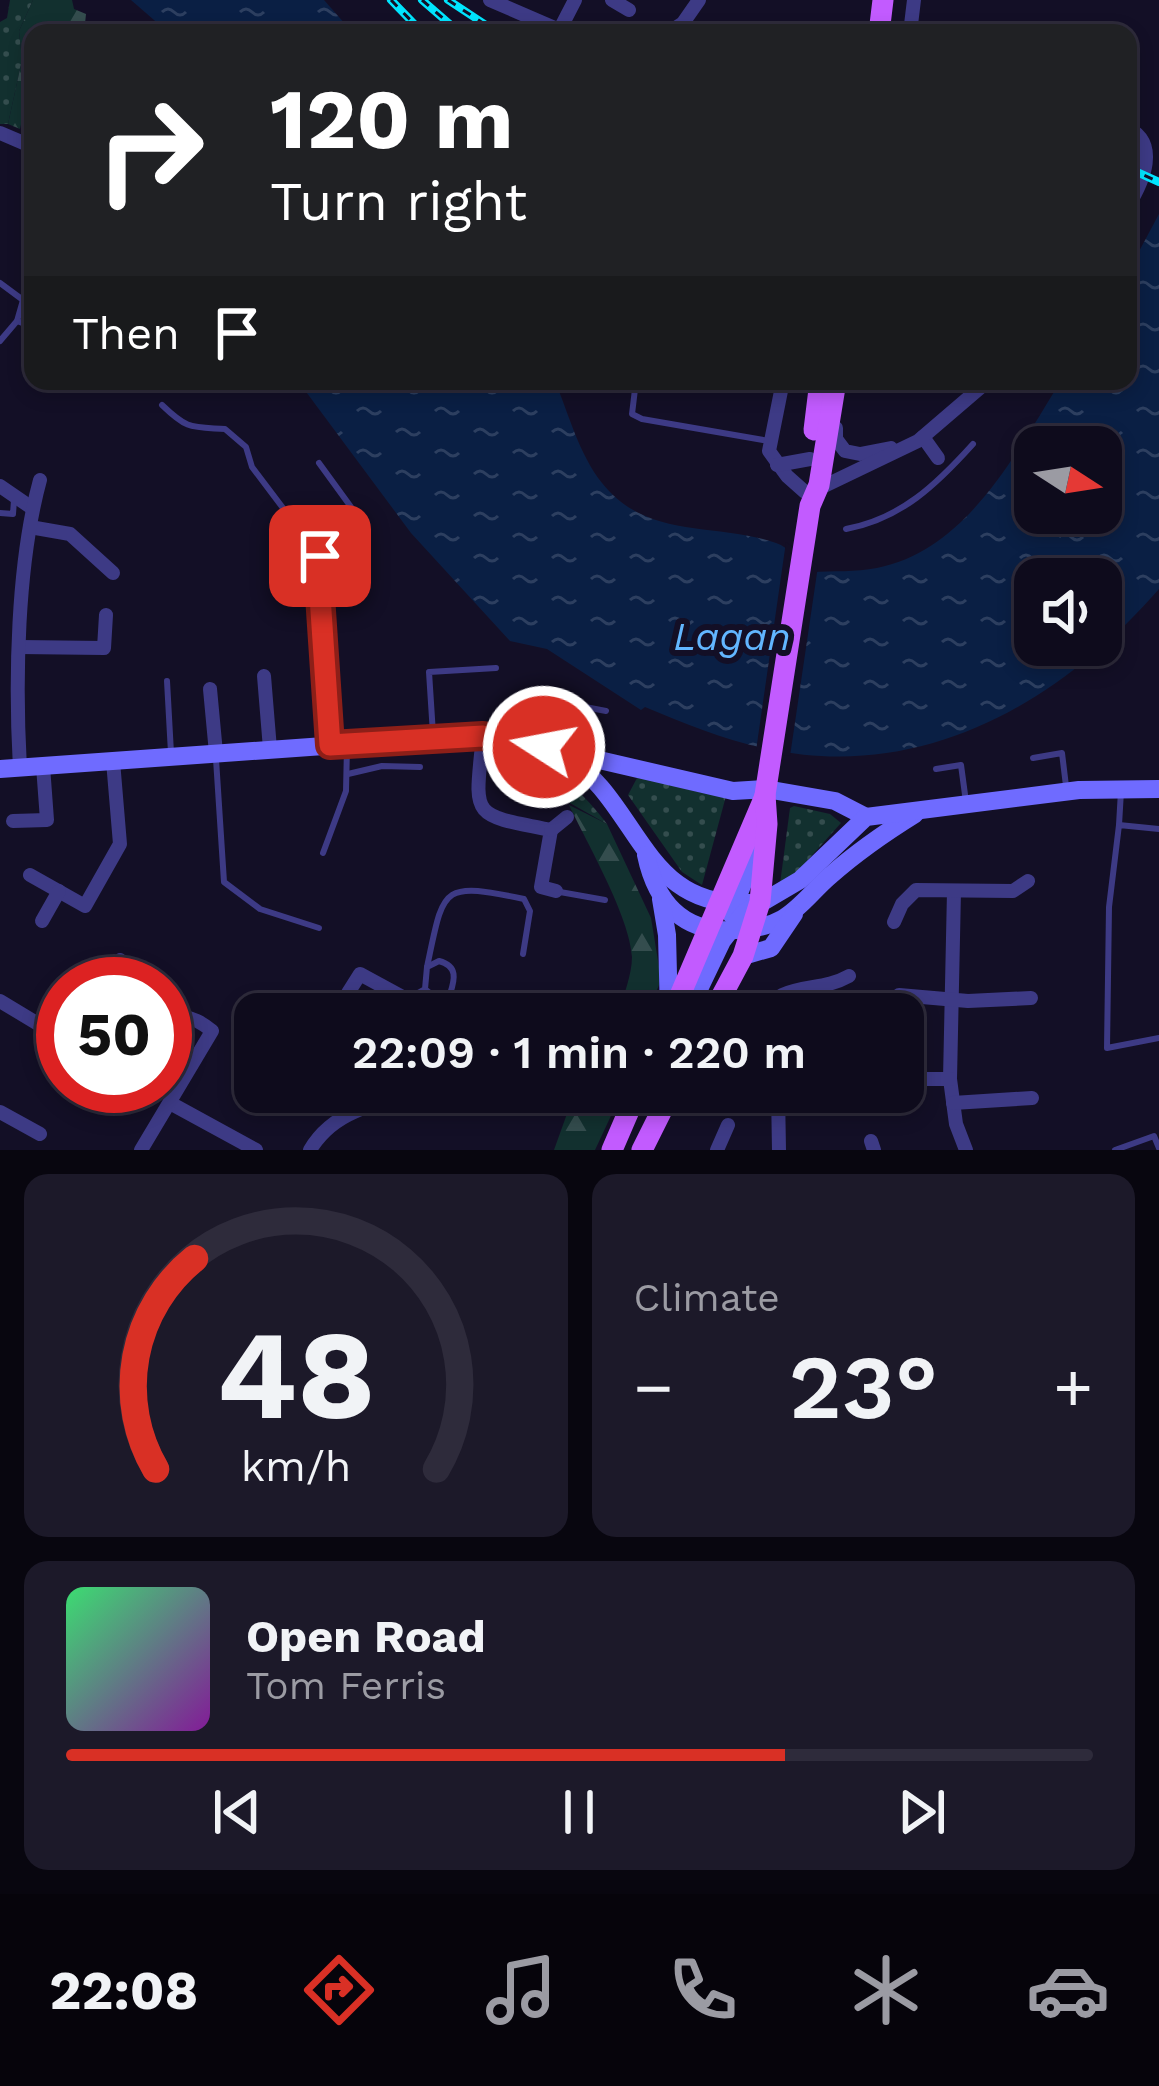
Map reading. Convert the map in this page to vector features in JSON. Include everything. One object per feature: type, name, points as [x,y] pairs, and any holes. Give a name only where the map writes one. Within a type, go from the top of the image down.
[{"type":"main road","points":[[812,494],[810,459],[829,390]]},
{"type":"main road","points":[[695,993],[718,930],[738,903],[766,792],[829,390]]},
{"type":"main road","points":[[10,769],[483,736],[733,790],[835,801],[866,817],[1067,791],[1159,789]]},
{"type":"main road","points":[[554,751],[605,791],[646,855],[691,891],[738,903],[800,880],[866,817]]},
{"type":"main road","points":[[605,791],[622,776],[650,770]]},
{"type":"main road","points":[[682,993],[738,903],[767,824],[766,792]]},
{"type":"main road","points":[[646,855],[661,898],[686,921],[718,930],[753,928],[796,910],[845,863],[919,811]]},
{"type":"main road","points":[[661,898],[668,935],[669,993]]},
{"type":"main road","points":[[738,903],[753,928]]},
{"type":"main road","points":[[743,956],[771,948],[796,910]]},
{"type":"main road","points":[[723,993],[753,928]]},
{"type":"main road","points":[[612,1150],[629,1113]]},
{"type":"main road","points":[[642,1150],[660,1113]]},
{"type":"street","points":[[490,0],[545,24]]},
{"type":"street","points":[[612,0],[628,10]]},
{"type":"street","points":[[682,24],[700,0]]},
{"type":"street","points":[[1137,132],[1149,146],[1150,170],[1137,191]]},
{"type":"street","points":[[781,390],[769,451],[812,494],[920,439],[977,390]]},
{"type":"street","points":[[831,390],[838,413],[836,439],[845,451],[873,453],[920,439]]},
{"type":"street","points":[[920,439],[943,465]]},
{"type":"street","points":[[777,464],[810,459]]},
{"type":"street","points":[[10,769],[30,527],[40,479]]},
{"type":"street","points":[[0,486],[32,508]]},
{"type":"street","points":[[30,527],[70,533],[113,573]]},
{"type":"street","points":[[19,647],[104,648],[106,615]]},
{"type":"street","points":[[264,676],[269,749]]},
{"type":"street","points":[[210,689],[216,752]]},
{"type":"street","points":[[483,736],[477,802],[482,812],[493,819],[551,830]]},
{"type":"street","points":[[30,875],[85,906],[120,844],[113,761]]},
{"type":"street","points":[[13,821],[47,820],[43,766]]},
{"type":"street","points":[[556,891],[541,887],[551,830],[567,817]]},
{"type":"street","points":[[894,922],[902,904],[916,890],[1013,891],[1028,881]]},
{"type":"street","points":[[42,921],[59,891]]},
{"type":"street","points":[[954,891],[950,1078],[966,1150]]},
{"type":"street","points":[[348,993],[360,974],[386,993]]},
{"type":"street","points":[[796,993],[830,988],[848,976]]},
{"type":"street","points":[[924,997],[1030,998]]},
{"type":"street","points":[[0,1001],[36,1023]]},
{"type":"street","points":[[192,1016],[212,1031],[192,1065]]},
{"type":"street","points":[[924,1079],[950,1078]]},
{"type":"street","points":[[952,1103],[1032,1098]]},
{"type":"street","points":[[0,1112],[40,1134]]},
{"type":"street","points":[[141,1150],[164,1113]]},
{"type":"street","points":[[188,1113],[256,1150]]},
{"type":"street","points":[[310,1150],[344,1113]]},
{"type":"street","points":[[778,1113],[779,1150]]},
{"type":"street","points":[[717,1150],[728,1125]]},
{"type":"lane","points":[[0,283],[23,300],[17,321],[0,341]]},
{"type":"lane","points":[[17,321],[24,324]]},
{"type":"lane","points":[[634,390],[632,414],[642,419],[769,441]]},
{"type":"lane","points":[[162,405],[183,425],[225,429],[246,447],[252,467],[320,556]]},
{"type":"lane","points":[[846,529],[887,518],[938,484],[943,465],[973,444]]},
{"type":"lane","points":[[320,463],[359,518],[358,526],[320,556],[318,566],[339,744],[348,774],[341,810],[323,853]]},
{"type":"lane","points":[[0,513],[13,514],[15,495]]},
{"type":"lane","points":[[433,738],[429,672],[496,668]]},
{"type":"lane","points":[[167,681],[171,756]]},
{"type":"lane","points":[[554,751],[554,701],[605,711]]},
{"type":"lane","points":[[216,752],[224,882],[260,909],[319,928]]},
{"type":"lane","points":[[1034,758],[1063,753],[1067,791]]},
{"type":"lane","points":[[936,769],[961,765],[966,804]]},
{"type":"lane","points":[[348,774],[382,766],[421,767]]},
{"type":"lane","points":[[1121,788],[1109,907],[1107,1048],[1159,1038]]},
{"type":"lane","points":[[1119,825],[1159,830]]},
{"type":"lane","points":[[421,993],[441,904],[454,891],[469,888],[524,899],[530,911],[523,954]]},
{"type":"lane","points":[[556,891],[604,900]]},
{"type":"lane","points":[[425,989],[430,997],[444,1000],[454,980],[445,962],[428,967]]},
{"type":"lane","points":[[1115,1150],[1154,1136],[1159,1148]]},
{"type":"green space","points":[[10,0],[33,0],[19,31],[22,60],[8,124],[0,124],[0,22],[7,18]]},
{"type":"green space","points":[[33,0],[72,0],[74,9],[86,14],[85,24],[24,24],[20,129],[8,124],[22,60],[19,31]]},
{"type":"green space","points":[[509,754],[539,764],[564,780],[607,824],[492,759]]},
{"type":"green space","points":[[637,778],[726,796],[702,885],[682,872],[628,795]]},
{"type":"green space","points":[[569,805],[607,824],[651,918],[660,973],[656,993],[625,993],[632,957],[616,901]]},
{"type":"green space","points":[[790,808],[830,814],[841,823],[780,884]]},
{"type":"green space","points":[[567,1113],[612,1113],[595,1150],[554,1150]]},
{"type":"water","points":[[131,0],[324,0],[345,24],[159,24]]},
{"type":"water","name":"Lagan","points":[[1159,214],[1159,589],[1122,628],[1122,558],[1014,558],[1014,666],[1078,666],[985,724],[934,743],[881,754],[826,756],[736,741],[645,707],[641,710],[547,649],[510,641],[411,533],[305,390],[559,390],[594,472],[620,501],[661,521],[776,543],[812,572],[877,568],[909,558],[938,541],[986,494],[1014,456],[1014,534],[1122,534],[1122,426],[1033,426],[1055,390],[1137,390],[1137,255]]},
{"type":"pier","points":[[786,542],[818,566],[790,756],[756,751]]},
{"type":"railway","points":[[391,0],[414,24]]},
{"type":"railway","points":[[422,0],[450,24]]},
{"type":"railway","points":[[448,0],[484,24]]},
{"type":"railway","points":[[1137,172],[1159,182]]},
{"type":"route","points":[[320,556],[330,745],[483,736],[544,747]]}]
